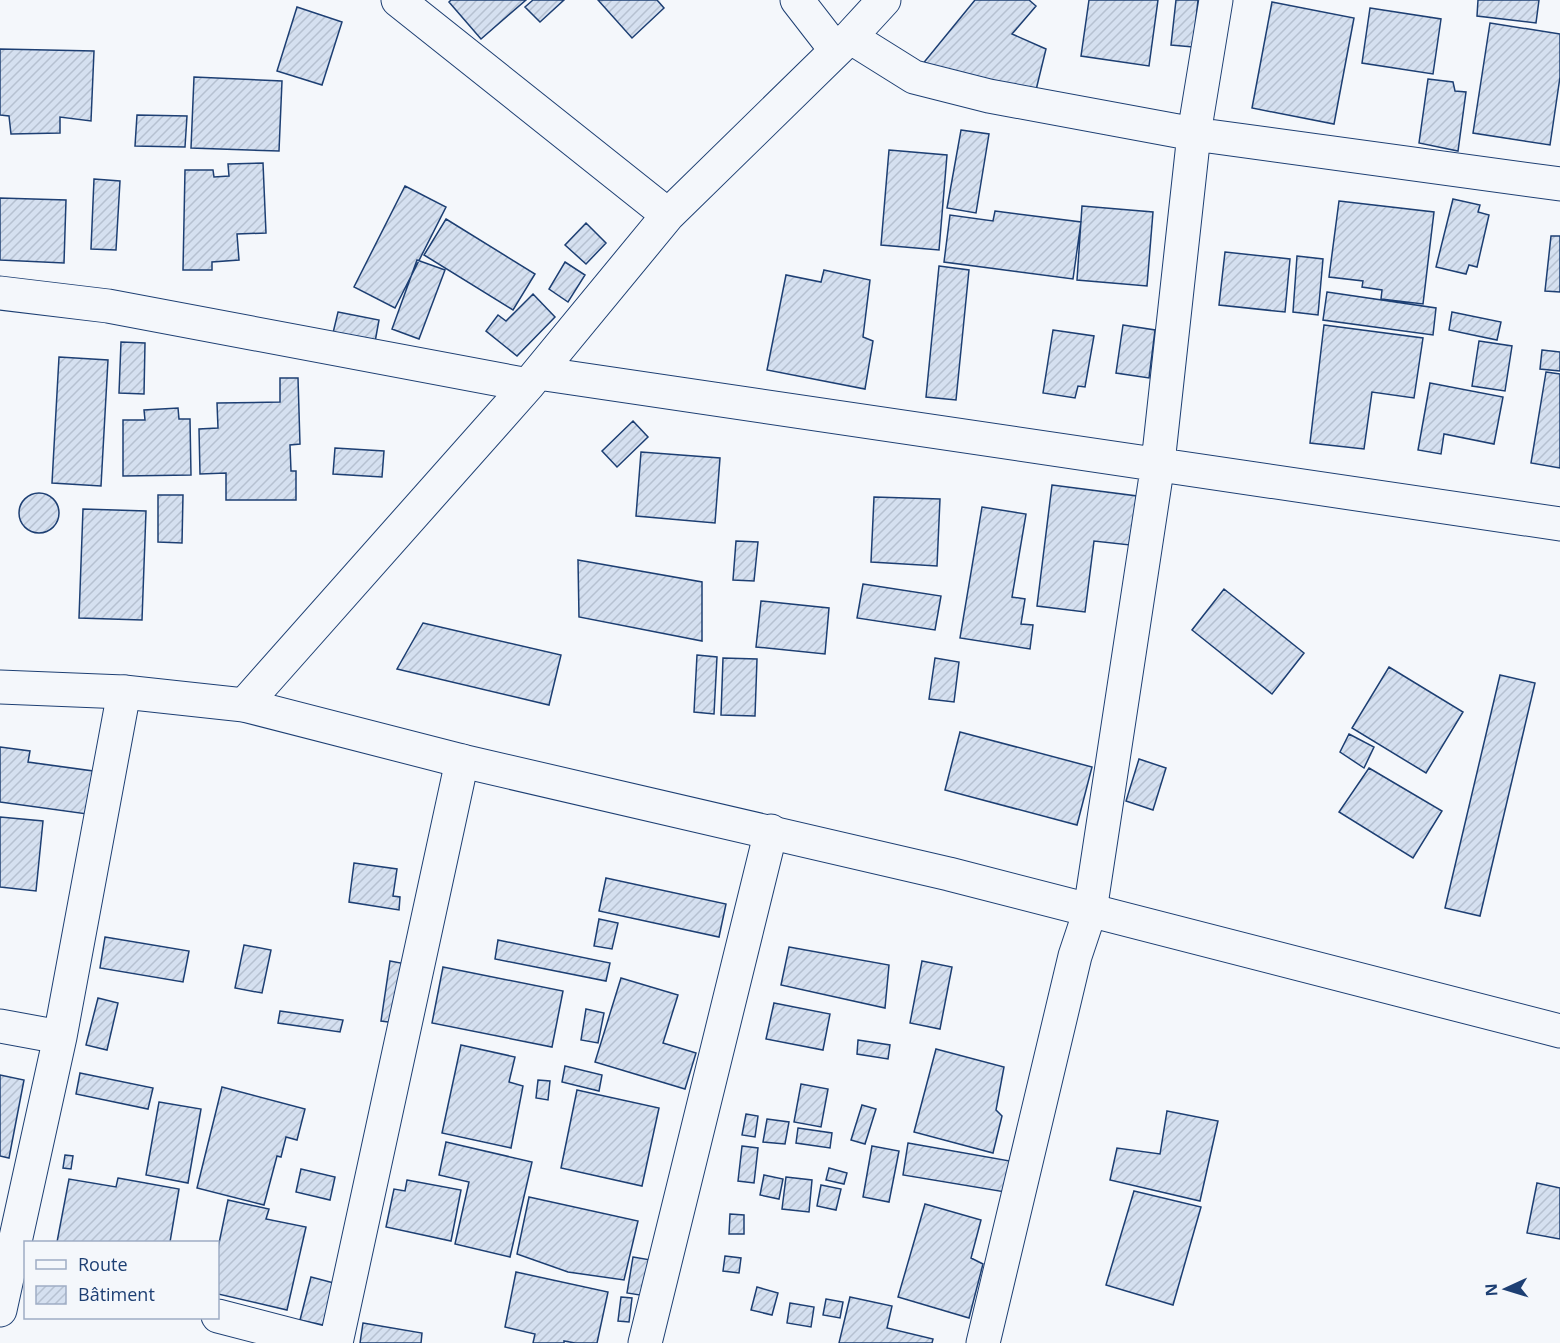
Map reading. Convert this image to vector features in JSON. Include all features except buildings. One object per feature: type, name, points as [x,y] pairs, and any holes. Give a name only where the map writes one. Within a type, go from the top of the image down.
[{"type":"main road","points":[[398,0],[668,215]]},
{"type":"main road","points":[[797,0],[843,43],[914,77],[989,96],[1194,134],[1560,184]]},
{"type":"main road","points":[[244,705],[533,379],[668,215],[884,0]]},
{"type":"main road","points":[[983,1343],[1072,968],[1090,911],[1158,463],[1194,134],[1216,0]]},
{"type":"main road","points":[[0,293],[108,306],[533,379],[1158,463],[1560,524]]},
{"type":"main road","points":[[0,687],[124,692],[244,705],[462,761],[949,874],[1560,1031]]},
{"type":"main road","points":[[0,1310],[12,1264],[60,1037],[124,692]]},
{"type":"main road","points":[[336,1343],[462,761]]},
{"type":"main road","points":[[645,1343],[771,831]]},
{"type":"main road","points":[[0,1026],[60,1037]]},
{"type":"main road","points":[[219,1316],[322,1343]]}]
